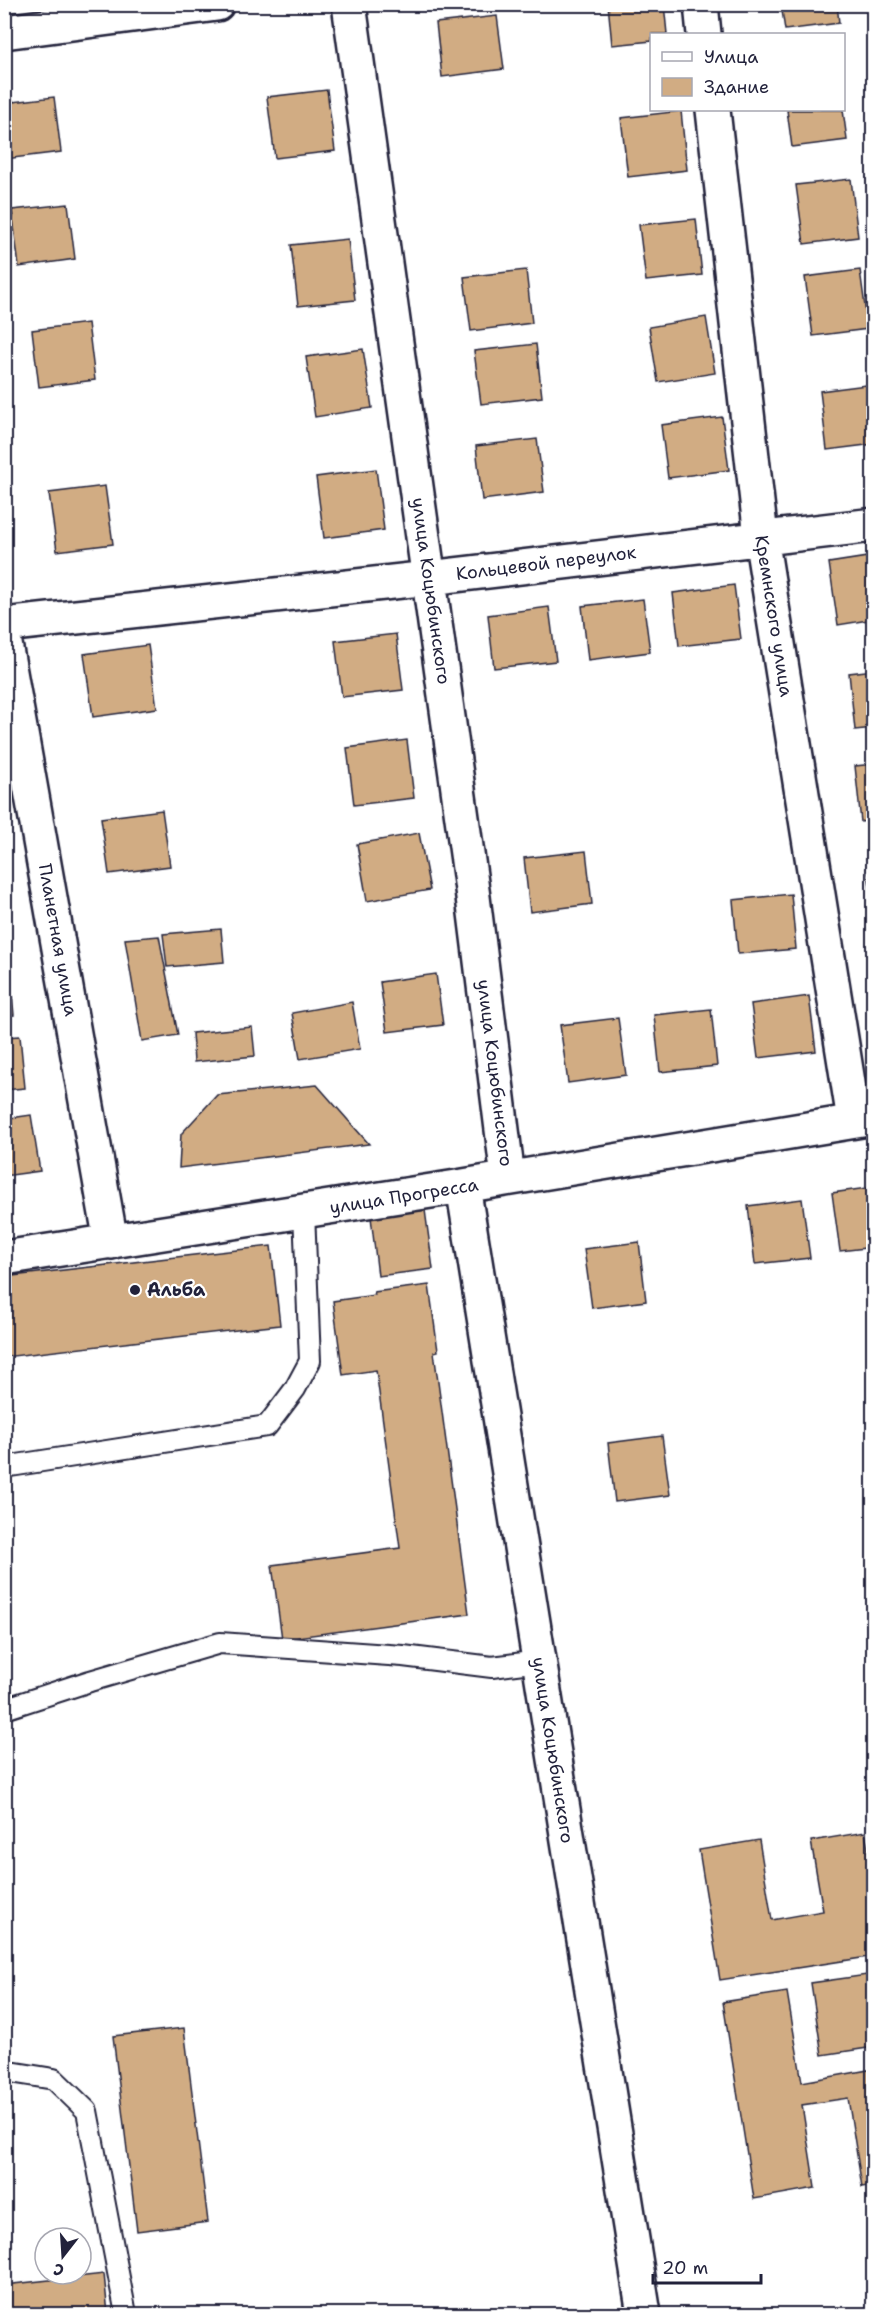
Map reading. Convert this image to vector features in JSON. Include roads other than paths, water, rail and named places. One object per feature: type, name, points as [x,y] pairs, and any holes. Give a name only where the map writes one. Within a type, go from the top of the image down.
[{"type":"street","points":[[4,32],[217,4]]},
{"type":"street","name":"улица Коцюбинского","points":[[349,4],[473,897],[508,1178]]},
{"type":"street","points":[[701,4],[704,33]]},
{"type":"street","name":"Кремнского улица","points":[[712,111],[761,537],[864,1119]]},
{"type":"street","name":"Кольцевой переулок","points":[[4,625],[429,578],[873,525]]},
{"type":"street","name":"Планетная улица","points":[[4,638],[111,1242]]},
{"type":"street","name":"улица Прогресса","points":[[4,1258],[304,1212],[864,1119]]},
{"type":"street","name":"улица Коцюбинского","points":[[464,1186],[644,2314]]},
{"type":"lane","points":[[4,1467],[267,1426],[295,1389],[310,1361],[304,1212]]},
{"type":"lane","points":[[4,1709],[220,1643],[403,1656],[492,1667],[539,1661]]},
{"type":"lane","points":[[4,2071],[54,2079],[87,2111],[126,2314]]},
{"type":"place","name":"Альба","points":[[135,1290]]}]
